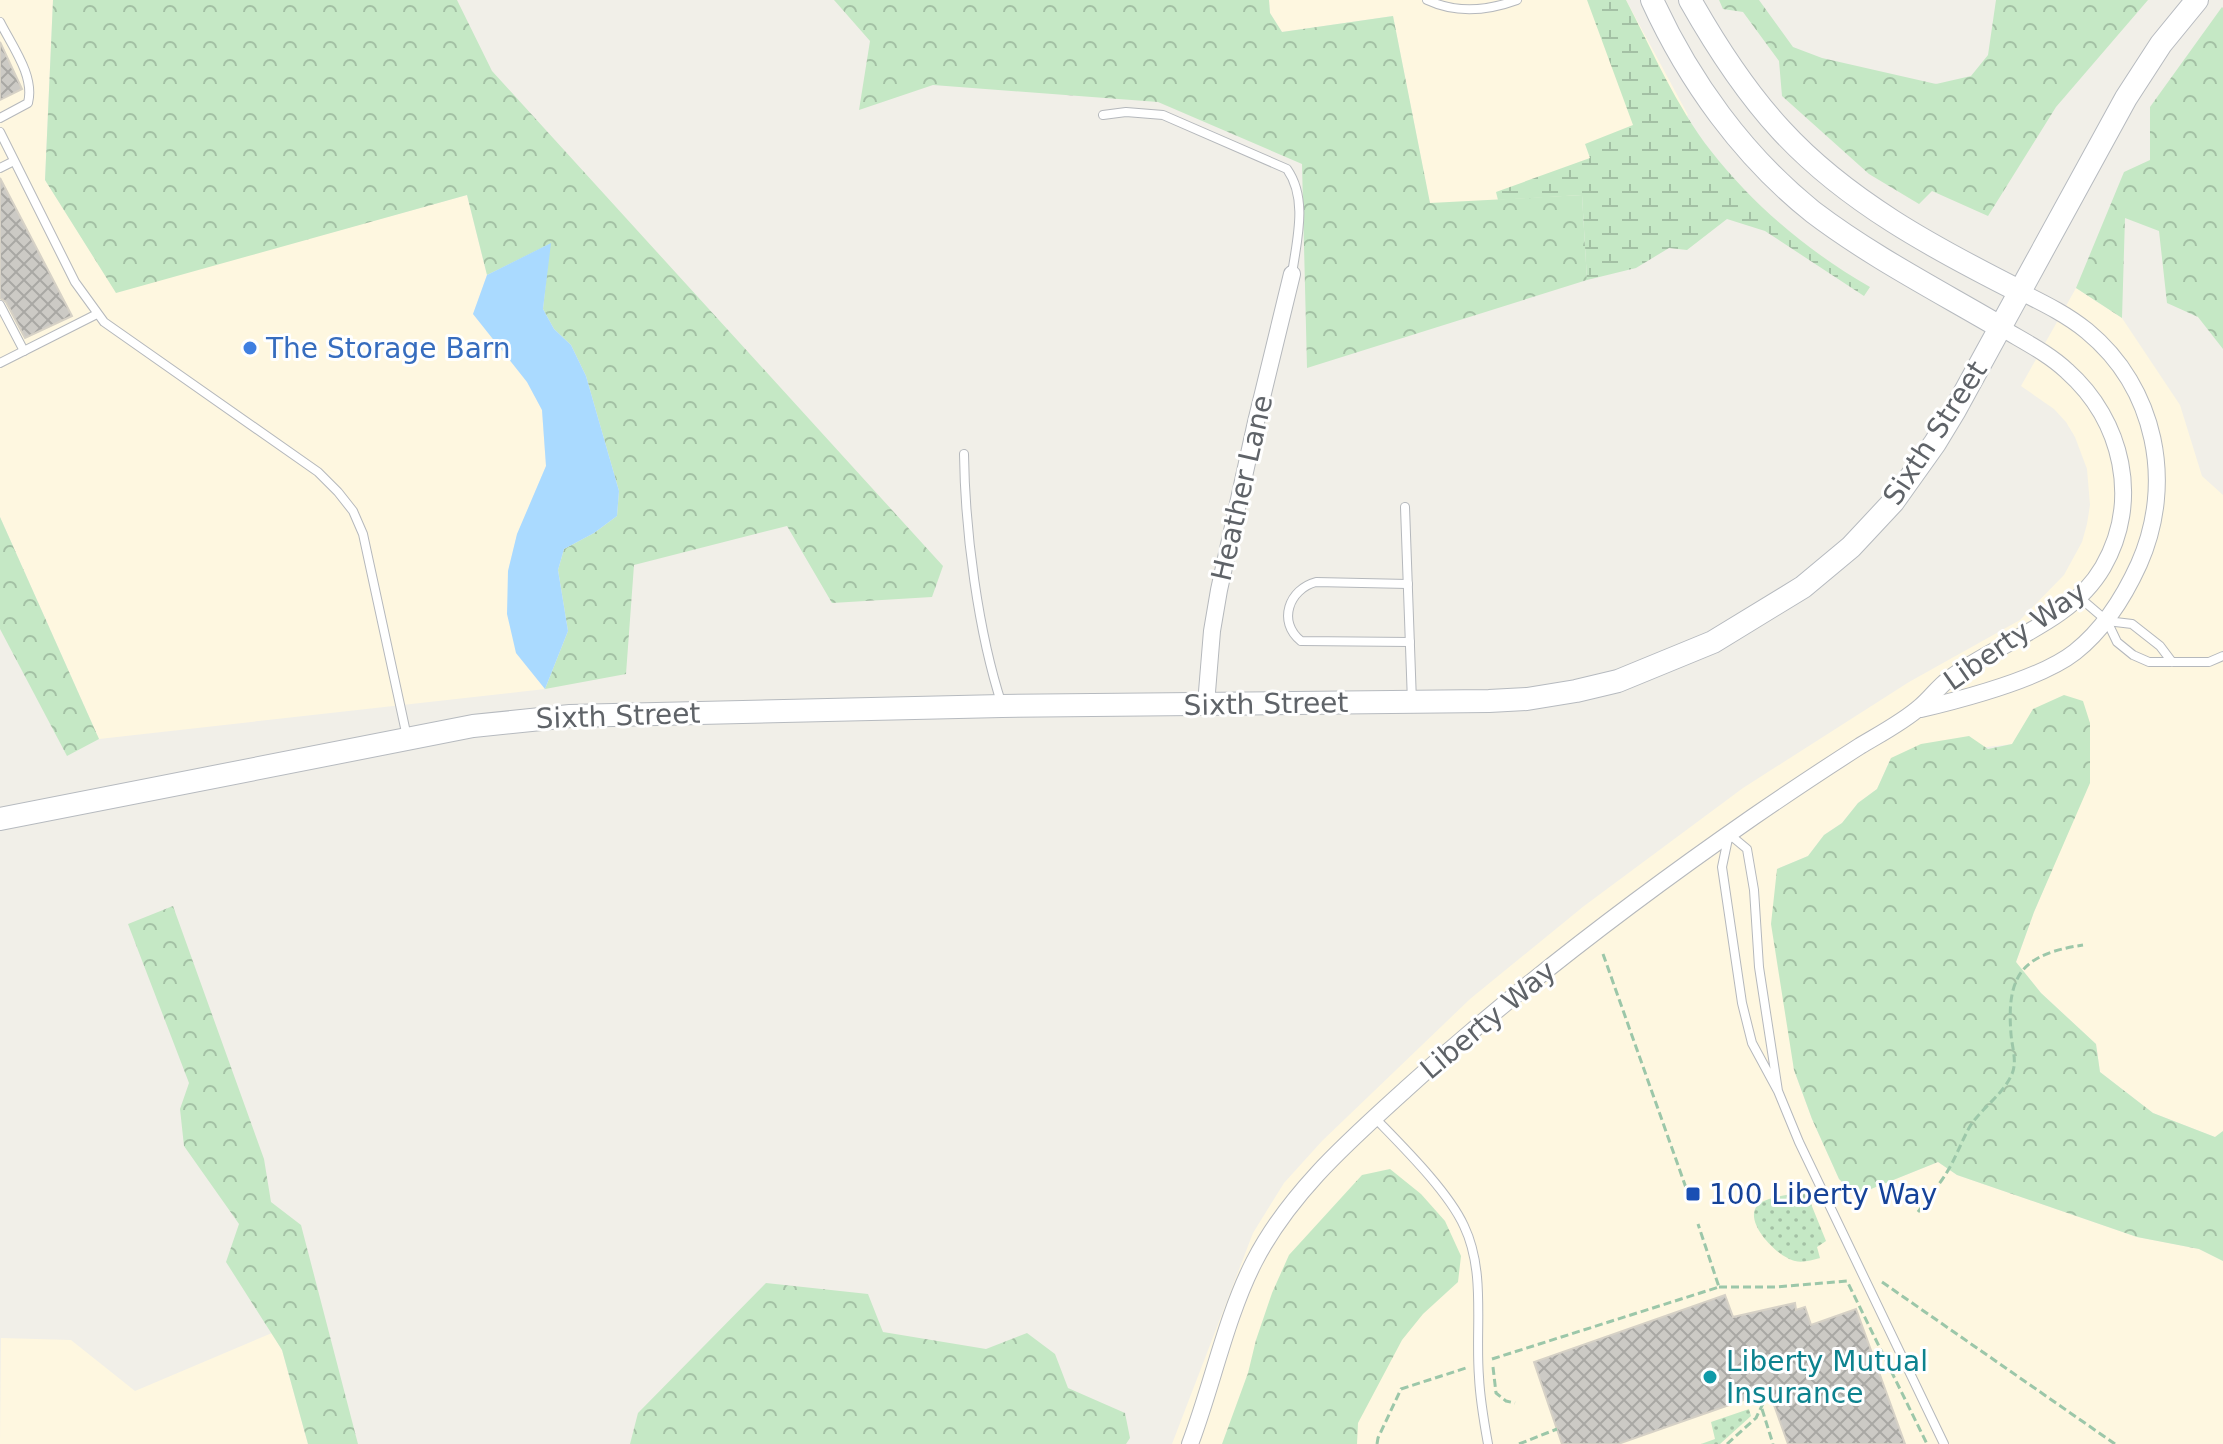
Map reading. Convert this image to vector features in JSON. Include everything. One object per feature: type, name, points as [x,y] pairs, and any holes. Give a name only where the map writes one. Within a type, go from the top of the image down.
[{"type":"main road","points":[[1652,0],[1696,81],[1758,161],[1784,187],[1841,232],[2000,327]]},
{"type":"main road","points":[[1690,0],[1722,54],[1760,105],[1828,175],[1914,234],[2019,291]]},
{"type":"main road","name":"Sixth Street","points":[[0,819],[473,726],[570,716],[1527,699],[1618,681],[1713,642],[1780,602],[1851,547],[1893,502],[1935,443],[2126,98],[2161,44],[2197,0]]},
{"type":"street","name":"Heather Lane","points":[[1206,704],[1219,590],[1292,274]]},
{"type":"street","name":"Liberty Way","points":[[1919,709],[1991,689],[2054,665],[2075,652],[2107,621],[2133,575],[2150,531],[2157,487],[2155,442],[2140,399],[2129,379],[2103,346],[2073,320],[2019,291]]},
{"type":"street","name":"Liberty Way","points":[[1190,1444],[1253,1264],[1293,1200],[1328,1162],[1514,995],[1729,834],[1805,781],[1919,709],[1949,679],[2051,618],[2079,597],[2102,569],[2120,523],[2124,476],[2117,449],[2099,410],[2077,380],[2052,358],[2000,327]]},
{"type":"lane","points":[[1427,0],[1452,9],[1473,10],[1517,0]]},
{"type":"lane","points":[[0,22],[28,77],[30,95],[28,103],[0,118]]},
{"type":"lane","points":[[1103,115],[1126,112],[1163,115],[1287,169],[1296,181],[1299,196],[1292,274]]},
{"type":"lane","points":[[0,132],[75,282],[97,314],[122,337],[318,472],[353,511],[372,566],[407,738]]},
{"type":"lane","points":[[0,168],[14,161]]},
{"type":"lane","points":[[0,305],[24,351]]},
{"type":"lane","points":[[0,363],[97,314]]},
{"type":"lane","points":[[964,454],[966,503],[978,596],[1002,706]]},
{"type":"lane","points":[[1405,507],[1412,702]]},
{"type":"lane","points":[[1408,584],[1316,582],[1304,585],[1290,603],[1288,621],[1293,634],[1301,641],[1410,642]]},
{"type":"lane","points":[[2079,597],[2107,621],[2117,642],[2133,655],[2149,662],[2209,662],[2223,656]]},
{"type":"lane","points":[[2107,621],[2132,624],[2160,646],[2172,662]]},
{"type":"lane","points":[[1778,1091],[1759,967],[1754,890],[1747,849],[1729,834],[1722,867],[1742,1003],[1752,1043],[1778,1091],[1799,1142],[1944,1444]]},
{"type":"lane","points":[[1375,1118],[1426,1173],[1464,1225],[1473,1251],[1477,1284],[1478,1364],[1488,1444]]},
{"type":"path","points":[[1918,1212],[1948,1170],[1970,1126],[2002,1092],[2013,1073],[2015,1059],[2010,1007],[2014,982],[2034,959],[2053,949],[2083,945]]},
{"type":"path","points":[[1603,954],[1690,1199]]},
{"type":"path","points":[[1698,1224],[1719,1287]]},
{"type":"path","points":[[1878,1279],[2115,1444]]},
{"type":"path","points":[[1515,1403],[1506,1401],[1496,1393],[1492,1359],[1719,1287],[1776,1287],[1847,1281],[1927,1444]]},
{"type":"path","points":[[1377,1444],[1401,1389],[1478,1364]]},
{"type":"path","points":[[1727,1444],[1756,1418],[1769,1391]]},
{"type":"path","points":[[1762,1407],[1773,1444]]},
{"type":"path","points":[[1519,1444],[1557,1429]]},
{"type":"shaded area","name":"The Storage Barn","points":[[0,0],[53,0],[45,180],[116,292],[467,195],[487,275],[473,314],[527,382],[542,410],[546,466],[517,535],[508,571],[516,653],[545,689],[99,739],[0,517]]},
{"type":"shaded area","points":[[1269,0],[1626,0],[1688,115],[1582,195],[1430,204],[1393,16],[1282,32],[1270,13]]},
{"type":"shaded area","points":[[2076,288],[2122,318],[2180,405],[2202,476],[2223,495],[2223,1131],[2215,1137],[2153,1113],[2100,1072],[2096,1044],[2041,993],[2016,962],[2089,783],[2033,709],[2013,744],[1891,758],[1877,789],[1858,803],[1842,823],[1824,835],[1808,856],[1777,869],[1794,1070],[1839,1179],[1856,1195],[1938,1162],[1957,1175],[2137,1237],[2199,1249],[2223,1261],[2223,1444],[1172,1444],[1253,1233],[1284,1183],[1322,1141],[1470,999],[1584,906],[1743,788],[1909,682],[2020,620],[2064,575],[2082,542],[2087,524],[2090,505],[2087,469],[2066,422],[2054,409],[2021,386]]},
{"type":"shaded area","points":[[272,1333],[282,1350],[308,1444],[0,1444],[1,1338],[71,1340],[135,1391]]},
{"type":"green space","points":[[53,0],[457,0],[492,71],[943,566],[932,597],[832,603],[787,526],[634,565],[626,674],[545,689],[568,631],[558,570],[564,549],[617,516],[619,491],[586,376],[571,345],[554,329],[543,309],[550,244],[487,275],[467,195],[116,293],[45,180]]},
{"type":"green space","points":[[834,0],[1269,0],[1270,13],[1282,32],[1393,16],[1430,203],[1582,195],[1587,280],[1307,368],[1302,164],[1158,102],[933,85],[859,110],[870,41]]},
{"type":"green space","points":[[1587,0],[1626,0],[1676,97],[1711,151],[1764,209],[1825,259],[1870,287],[1864,296],[1765,231],[1727,219],[1687,250],[1669,248],[1636,268],[1587,280],[1582,195],[1498,200],[1496,192],[1590,158],[1585,144],[1633,125]]},
{"type":"green space","points":[[1719,0],[1759,0],[1793,47],[1822,58],[1936,84],[1971,76],[1988,55],[1996,0],[2148,0],[2056,107],[1988,216],[1932,191],[1919,204],[1869,174],[1782,96],[1779,61],[1743,12],[1723,9]]},
{"type":"green space","points":[[2222,7],[2223,349],[2198,317],[2167,303],[2159,231],[2125,218],[2122,318],[2076,288],[2124,172],[2150,160],[2150,107]]},
{"type":"green space","points":[[0,517],[99,739],[67,756],[0,629]]},
{"type":"green space","points":[[2064,695],[2083,701],[2090,723],[2090,783],[2034,912],[2016,962],[2041,993],[2096,1044],[2100,1072],[2153,1113],[2215,1137],[2223,1131],[2223,1261],[2199,1249],[2137,1237],[1957,1175],[1938,1162],[1856,1195],[1839,1179],[1794,1070],[1771,924],[1777,869],[1808,856],[1824,835],[1842,823],[1858,803],[1877,789],[1891,758],[1921,744],[1969,736],[1988,749],[2012,744],[2033,709]]},
{"type":"green space","points":[[173,906],[264,1159],[271,1202],[301,1225],[358,1444],[308,1444],[282,1350],[226,1262],[239,1224],[184,1146],[180,1109],[189,1083],[128,924]]},
{"type":"green space","points":[[1390,1169],[1421,1194],[1445,1221],[1461,1256],[1458,1282],[1423,1314],[1402,1340],[1358,1423],[1357,1444],[1222,1444],[1272,1293],[1289,1255],[1362,1175]]},
{"type":"green space","points":[[1798,1193],[1807,1194],[1826,1241],[1817,1247],[1820,1258],[1795,1261],[1788,1258],[1771,1246],[1757,1228],[1754,1218],[1760,1203]]},
{"type":"green space","points":[[766,1283],[868,1294],[883,1332],[986,1349],[1027,1333],[1055,1354],[1068,1388],[1125,1413],[1130,1438],[1126,1444],[630,1444],[638,1413]]},
{"type":"green space","points":[[1749,1409],[1751,1416],[1720,1444],[1701,1444],[1715,1439],[1711,1422]]},
{"type":"water","points":[[551,243],[543,309],[554,329],[571,345],[586,376],[619,491],[617,516],[564,549],[558,570],[568,631],[545,689],[516,653],[507,614],[508,571],[517,534],[546,466],[542,410],[527,382],[473,314],[487,275]]},
{"type":"building","points":[[0,42],[22,89],[0,100]]},
{"type":"building","points":[[0,178],[72,316],[25,338],[6,302],[0,298]]},
{"type":"building","name":"Liberty Mutual Insurance","points":[[1725,1295],[1733,1317],[1795,1303],[1796,1310],[1805,1307],[1811,1325],[1856,1309],[1905,1444],[1788,1444],[1769,1391],[1618,1444],[1562,1444],[1534,1362]]},
{"type":"place","name":"The Storage Barn","points":[[250,348]]},
{"type":"place","name":"100 Liberty Way","points":[[1693,1194]]},
{"type":"place","name":"Liberty Mutual Insurance","points":[[1710,1377]]}]
